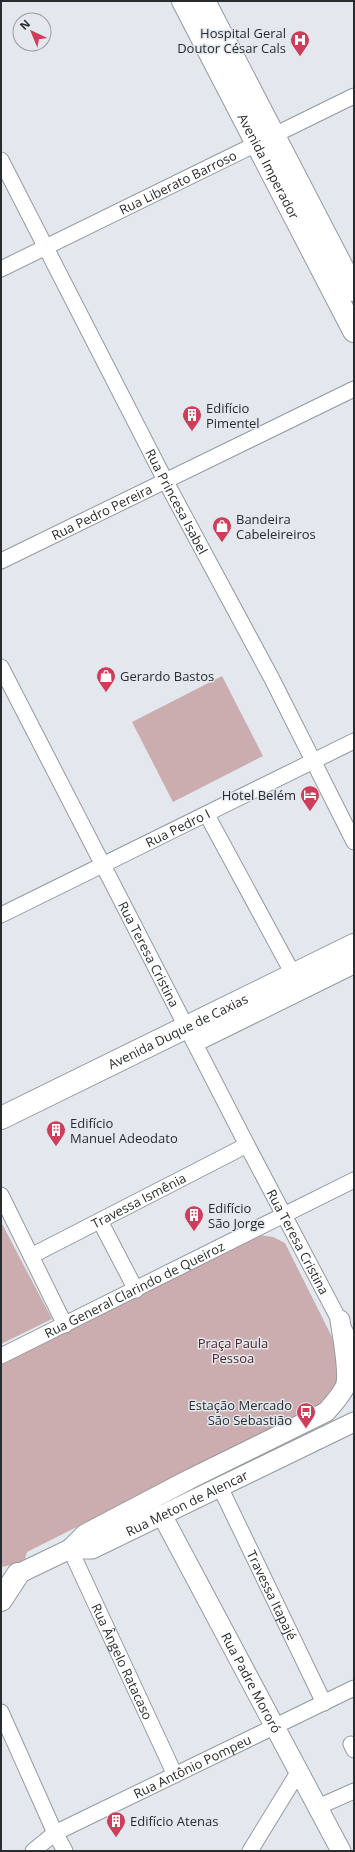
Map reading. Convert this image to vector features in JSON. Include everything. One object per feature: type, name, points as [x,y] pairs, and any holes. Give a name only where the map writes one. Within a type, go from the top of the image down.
[{"type":"main road","name":"Avenida Imperador","points":[[183,1],[264,139],[312,208],[354,290]]},
{"type":"main road","name":"Avenida Imperador","points":[[204,1],[264,139],[354,332]]},
{"type":"main road","name":"Avenida Duque de Caxias","points":[[1,1133],[191,1034],[293,974],[354,945]]},
{"type":"main road","name":"Avenida Duque de Caxias","points":[[1,1118],[354,962]]},
{"type":"main road","points":[[1,1600],[10,1576]]},
{"type":"street","name":"Rua Liberato Barroso","points":[[1,269],[44,246],[354,96]]},
{"type":"street","name":"Rua Princesa Isabel","points":[[1,160],[166,482],[272,679],[354,842]]},
{"type":"street","name":"Rua Pedro Pereira","points":[[1,561],[166,482],[354,389]]},
{"type":"street","name":"Rua Teresa Cristina","points":[[1,666],[247,1145],[354,1348]]},
{"type":"street","name":"Rua Pedro I","points":[[1,915],[207,815],[354,741]]},
{"type":"street","points":[[207,815],[293,974]]},
{"type":"street","name":"Travessa Ismênia","points":[[31,1256],[247,1145]]},
{"type":"street","name":"Rua General Clarindo de Queiroz","points":[[1,1356],[354,1180]]},
{"type":"street","points":[[1,1195],[65,1325]]},
{"type":"street","points":[[100,1221],[136,1290]]},
{"type":"street","points":[[70,1549],[85,1534],[190,1479],[326,1412],[337,1400],[345,1386],[346,1363],[340,1320]]},
{"type":"street","name":"Rua Meton de Alencar","points":[[10,1576],[70,1549],[92,1549],[354,1422]]},
{"type":"street","name":"Travessa Itapajé","points":[[220,1487],[324,1703]]},
{"type":"street","name":"Rua Padre Mororó","points":[[162,1515],[341,1851]]},
{"type":"street","name":"Rua Ângelo Ratacaso","points":[[70,1549],[175,1775]]},
{"type":"street","name":"Rua Antônio Pompeu","points":[[34,1851],[55,1833],[354,1688]]},
{"type":"street","points":[[1,1712],[55,1833],[65,1851]]},
{"type":"street","points":[[250,1851],[299,1771]]},
{"type":"street","points":[[318,1807],[354,1791]]},
{"type":"green space","points":[[222,676],[263,756],[173,802],[132,722]]},
{"type":"green space","points":[[1,1222],[52,1319],[1,1344]]},
{"type":"green space","name":"Praça Paula Pessoa","points":[[260,1235],[273,1237],[285,1243],[340,1353],[342,1361],[332,1399],[27,1552],[25,1559],[16,1564],[1,1567],[1,1365]]},
{"type":"place","name":"Hospital Geral Doutor César Cals","points":[[300,57]]},
{"type":"place","name":"Edifício Pimentel","points":[[192,432]]},
{"type":"place","name":"Bandeira Cabeleireiros","points":[[222,543]]},
{"type":"place","name":"Gerardo Bastos","points":[[106,693]]},
{"type":"place","name":"Hotel Belém","points":[[310,812]]},
{"type":"place","name":"Edifício Manuel Adeodato","points":[[56,1147]]},
{"type":"place","name":"Edifício São Jorge","points":[[194,1232]]},
{"type":"place","name":"Estação Mercado São Sebastião","points":[[306,1429]]},
{"type":"place","name":"Edifício Atenas","points":[[116,1838]]}]
